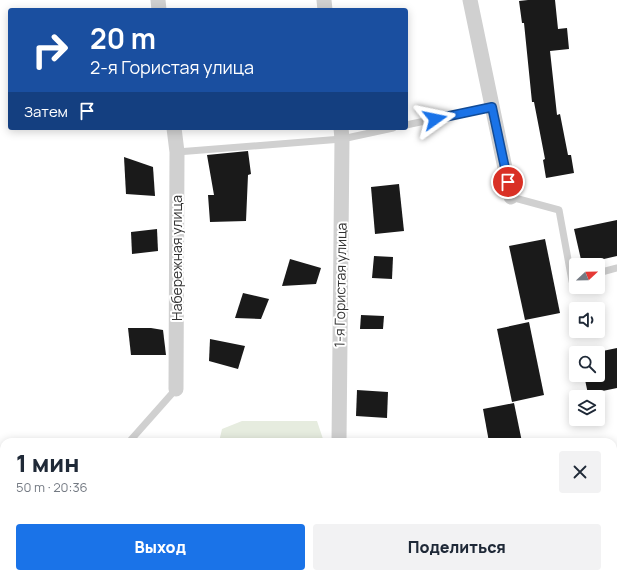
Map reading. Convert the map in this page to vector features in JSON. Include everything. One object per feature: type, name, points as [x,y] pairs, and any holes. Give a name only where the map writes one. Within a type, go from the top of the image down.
[{"type":"street","points":[[470,0],[511,197]]},
{"type":"street","name":"Набережная улица","points":[[174,130],[177,152],[176,389]]},
{"type":"street","name":"1-я Гористая улица","points":[[339,438],[341,133]]},
{"type":"lane","points":[[408,125],[492,107]]},
{"type":"lane","points":[[177,152],[372,130]]},
{"type":"lane","points":[[511,197],[559,210],[569,265]]},
{"type":"lane","points":[[605,271],[617,268]]},
{"type":"lane","points":[[133,438],[176,389]]},
{"type":"shaded area","points":[[242,421],[317,421],[323,438],[220,438],[222,429]]},
{"type":"building","points":[[555,0],[558,29],[567,28],[569,49],[550,51],[557,115],[560,114],[568,155],[571,155],[574,173],[546,178],[543,160],[545,159],[534,102],[532,102],[524,23],[522,23],[519,1]]},
{"type":"building","points":[[248,151],[251,174],[248,175],[246,221],[210,222],[208,195],[214,195],[207,155]]},
{"type":"building","points":[[124,157],[153,167],[155,196],[126,194]]},
{"type":"building","points":[[399,184],[404,231],[375,234],[371,187]]},
{"type":"building","points":[[617,220],[617,256],[605,259],[581,258],[574,229]]},
{"type":"building","points":[[157,229],[158,251],[132,254],[131,232]]},
{"type":"building","points":[[545,239],[560,313],[525,320],[509,246]]},
{"type":"building","points":[[374,256],[393,257],[392,279],[372,278]]},
{"type":"building","points":[[290,259],[321,268],[316,284],[282,286]]},
{"type":"building","points":[[243,293],[269,299],[261,319],[235,318]]},
{"type":"building","points":[[361,315],[384,316],[383,329],[360,329]]},
{"type":"building","points":[[529,322],[544,395],[512,402],[497,329]]},
{"type":"building","points":[[128,328],[151,328],[163,330],[166,355],[131,355]]},
{"type":"building","points":[[210,339],[245,346],[238,369],[209,361]]},
{"type":"building","points":[[617,348],[617,388],[605,390],[587,390],[585,382],[605,382],[605,350]]},
{"type":"building","points":[[357,390],[388,392],[387,418],[356,416]]},
{"type":"building","points":[[514,403],[521,438],[488,438],[483,409]]},
{"type":"route","points":[[435,119],[492,107],[508,182]]}]
